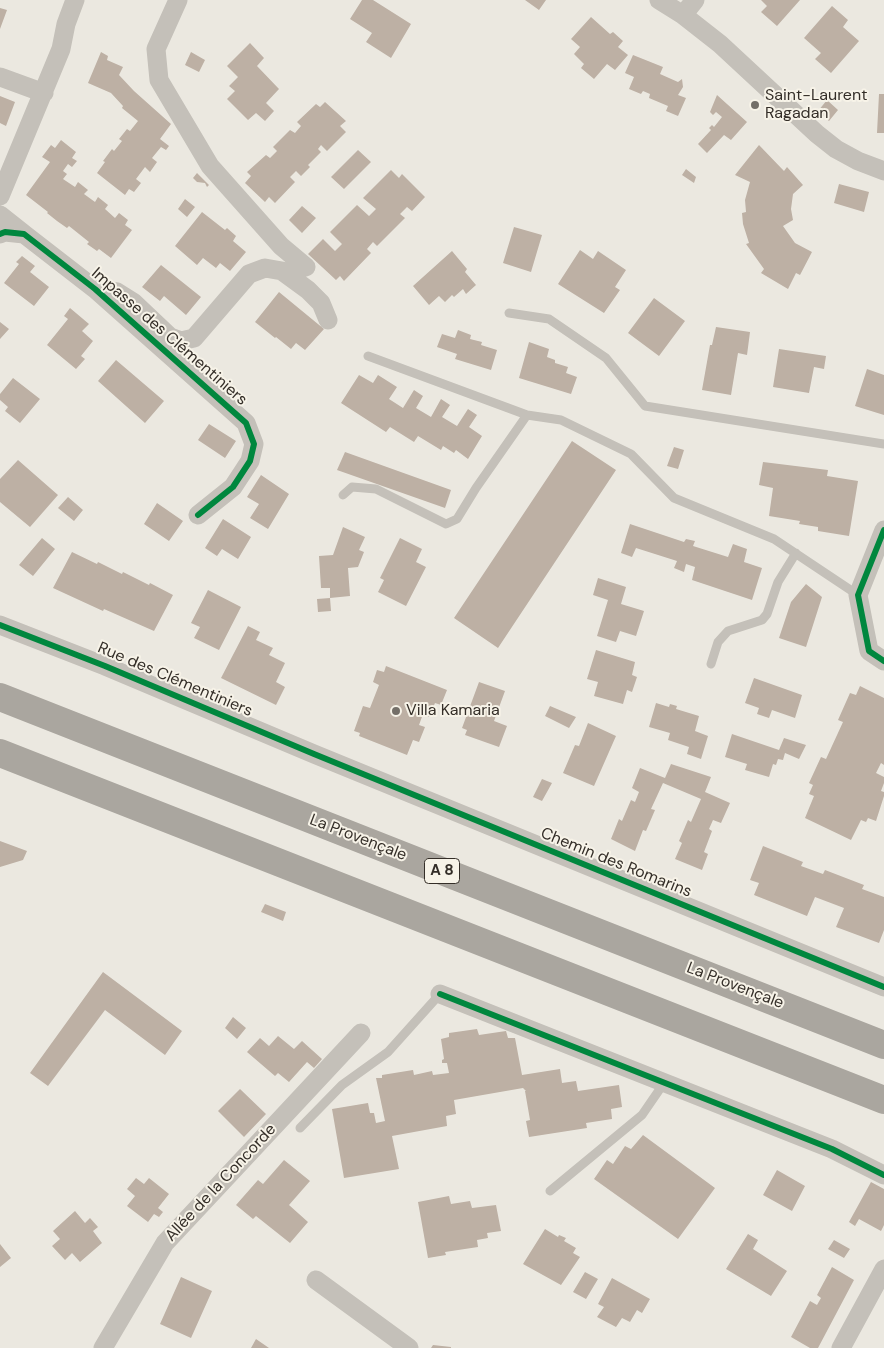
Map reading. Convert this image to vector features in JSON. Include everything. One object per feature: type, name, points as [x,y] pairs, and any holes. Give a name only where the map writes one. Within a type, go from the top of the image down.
[{"type":"highway","name":"La Provençale","points":[[0,697],[884,1045]]},
{"type":"highway","points":[[0,753],[884,1100]]},
{"type":"street","points":[[0,196],[61,49],[66,24],[74,0]]},
{"type":"street","points":[[178,0],[156,49],[159,80],[210,166],[281,246],[306,267]]},
{"type":"street","points":[[659,0],[683,15],[720,44],[758,81],[830,144],[858,161],[884,171]]},
{"type":"street","points":[[683,15],[695,0]]},
{"type":"street","points":[[0,77],[44,93]]},
{"type":"street","name":"Impasse des Clémentiniers","points":[[0,215],[95,288],[246,423],[254,444],[250,461],[233,487],[198,515]]},
{"type":"street","points":[[0,234],[5,232],[24,234]]},
{"type":"street","points":[[95,288],[117,292],[133,302],[170,337],[181,341],[194,338],[249,274],[265,268],[282,270],[308,290],[321,303],[328,320]]},
{"type":"street","points":[[884,530],[858,596],[870,651],[884,661]]},
{"type":"street","name":"Rue des Clémentiniers","points":[[0,625],[105,666],[338,763]]},
{"type":"street","name":"Chemin des Romarins","points":[[338,763],[884,987]]},
{"type":"street","points":[[440,994],[832,1149],[884,1176]]},
{"type":"street","name":"Allée de la Concorde","points":[[103,1348],[165,1243],[361,1033]]},
{"type":"street","points":[[841,1348],[884,1269]]},
{"type":"street","points":[[316,1280],[409,1348]]},
{"type":"lane","points":[[509,313],[549,319],[606,358],[645,406],[884,444]]},
{"type":"lane","points":[[368,356],[527,415],[561,420],[631,454],[674,498],[774,539],[858,596]]},
{"type":"lane","points":[[343,494],[352,486],[376,490],[446,524],[457,519],[476,488],[527,415]]},
{"type":"lane","points":[[711,664],[718,642],[728,631],[762,620],[767,614],[778,582],[796,553]]},
{"type":"lane","points":[[300,1128],[342,1085],[388,1052],[440,994]]},
{"type":"lane","points":[[550,1191],[642,1115],[664,1083]]},
{"type":"building","points":[[362,0],[373,0],[411,24],[391,58],[366,42],[372,33],[350,19]]},
{"type":"building","points":[[525,0],[546,0],[539,10]]},
{"type":"building","points":[[761,0],[800,0],[777,26],[761,12],[767,6]]},
{"type":"building","points":[[832,6],[848,20],[843,27],[859,41],[831,73],[815,59],[821,53],[804,38]]},
{"type":"building","points":[[0,8],[7,10],[0,29]]},
{"type":"building","points":[[591,17],[610,34],[613,32],[623,41],[618,47],[628,55],[615,70],[607,64],[594,79],[581,68],[584,64],[574,54],[580,47],[571,39]]},
{"type":"building","points":[[250,43],[264,58],[257,66],[279,89],[266,103],[274,111],[265,121],[256,113],[248,120],[227,99],[235,91],[229,86],[238,77],[227,66]]},
{"type":"building","points":[[101,52],[108,56],[107,60],[123,67],[119,75],[171,124],[160,139],[169,146],[166,150],[161,147],[152,158],[157,162],[150,172],[145,167],[136,179],[141,183],[134,192],[129,189],[125,195],[97,173],[112,149],[114,151],[122,141],[119,139],[127,129],[130,131],[138,121],[122,108],[123,106],[111,93],[88,83]]},
{"type":"building","points":[[191,52],[205,60],[199,72],[185,65]]},
{"type":"building","points":[[633,55],[663,67],[660,74],[678,82],[682,79],[683,87],[678,95],[686,98],[678,116],[666,111],[668,106],[649,98],[650,94],[643,91],[641,94],[629,89],[634,77],[625,73]]},
{"type":"building","points":[[879,94],[884,94],[884,133],[877,133]]},
{"type":"building","points":[[717,95],[747,122],[731,140],[724,135],[707,153],[698,144],[711,130],[709,128],[712,125],[714,127],[722,117],[716,112],[713,115],[710,112]]},
{"type":"building","points":[[0,96],[15,102],[6,126],[0,123]]},
{"type":"building","points":[[827,100],[838,110],[829,121],[818,111]]},
{"type":"building","points":[[325,102],[346,121],[340,126],[346,132],[327,151],[321,145],[318,149],[321,152],[308,165],[310,167],[301,176],[296,171],[290,177],[295,182],[275,203],[269,197],[265,202],[245,183],[251,176],[247,172],[266,155],[270,158],[277,151],[273,147],[290,130],[295,133],[301,126],[297,122],[316,104],[320,107]]},
{"type":"building","points":[[61,140],[76,152],[72,158],[77,161],[72,167],[68,164],[63,171],[67,174],[63,179],[75,187],[78,182],[88,190],[84,194],[95,202],[98,197],[108,205],[105,209],[115,218],[119,213],[128,220],[125,225],[132,230],[111,258],[99,249],[97,251],[87,244],[89,242],[69,226],[67,228],[57,221],[26,195],[50,162],[42,157],[51,145],[55,148]]},
{"type":"building","points":[[759,145],[784,171],[787,167],[803,185],[793,194],[791,209],[793,220],[783,226],[795,243],[812,252],[800,275],[796,273],[788,289],[761,273],[764,269],[746,244],[749,243],[743,224],[742,213],[746,212],[745,200],[750,182],[735,175]]},
{"type":"building","points":[[358,150],[371,162],[344,189],[331,177]]},
{"type":"building","points":[[686,169],[696,177],[694,183],[682,175]]},
{"type":"building","points":[[391,170],[399,178],[402,174],[425,197],[412,211],[407,207],[400,214],[405,218],[377,246],[373,242],[367,249],[371,253],[344,281],[340,276],[336,280],[308,254],[323,239],[335,251],[342,244],[330,232],[357,205],[369,216],[376,209],[363,198]]},
{"type":"building","points":[[197,173],[209,185],[207,187],[205,183],[197,182],[193,178]]},
{"type":"building","points":[[839,184],[869,192],[864,212],[834,203]]},
{"type":"building","points":[[185,199],[195,207],[187,217],[178,209]]},
{"type":"building","points":[[302,206],[316,218],[302,233],[289,220]]},
{"type":"building","points":[[202,212],[236,236],[233,241],[246,252],[230,271],[220,263],[216,268],[203,258],[197,265],[175,246]]},
{"type":"building","points":[[514,227],[542,235],[531,272],[503,263]]},
{"type":"building","points":[[580,250],[593,259],[598,251],[626,270],[615,287],[620,290],[604,313],[558,284]]},
{"type":"building","points":[[452,251],[467,269],[465,272],[476,285],[466,294],[463,289],[454,297],[452,295],[445,302],[439,296],[429,305],[413,286]]},
{"type":"building","points":[[22,256],[35,266],[30,272],[49,287],[34,306],[4,283],[19,264],[16,262]]},
{"type":"building","points":[[161,265],[201,297],[186,315],[164,296],[160,301],[142,287]]},
{"type":"building","points":[[279,292],[324,329],[305,350],[296,343],[291,349],[255,322]]},
{"type":"building","points":[[654,298],[685,321],[659,356],[628,333]]},
{"type":"building","points":[[70,308],[89,324],[82,331],[93,341],[81,356],[85,359],[76,369],[47,345],[68,319],[64,316]]},
{"type":"building","points":[[0,322],[9,329],[0,339]]},
{"type":"building","points":[[716,327],[750,332],[747,355],[738,353],[731,395],[702,390],[710,345],[712,345]]},
{"type":"building","points":[[458,330],[471,335],[470,339],[482,342],[481,345],[497,350],[491,370],[455,359],[457,354],[437,347],[442,334],[455,338]]},
{"type":"building","points":[[529,342],[549,349],[547,357],[555,360],[555,363],[568,367],[566,373],[577,377],[571,394],[519,378]]},
{"type":"building","points":[[779,349],[826,356],[824,369],[814,367],[809,393],[773,387]]},
{"type":"building","points":[[116,360],[164,401],[145,423],[98,381]]},
{"type":"building","points":[[867,369],[884,375],[884,415],[855,406]]},
{"type":"building","points":[[359,375],[373,383],[378,375],[397,387],[389,399],[403,408],[414,390],[423,396],[416,408],[431,417],[441,399],[450,405],[442,417],[457,426],[468,409],[477,415],[469,427],[482,436],[468,459],[456,450],[454,453],[443,446],[441,450],[418,436],[414,442],[390,427],[386,432],[341,403]]},
{"type":"building","points":[[13,378],[40,399],[20,423],[5,411],[8,407],[0,400],[0,394]]},
{"type":"building","points":[[209,424],[236,441],[225,458],[198,440]]},
{"type":"building","points":[[572,441],[616,470],[498,648],[454,618]]},
{"type":"building","points":[[674,447],[684,450],[678,469],[667,466]]},
{"type":"building","points":[[345,452],[451,490],[445,508],[337,470]]},
{"type":"building","points":[[18,460],[58,495],[30,527],[0,502],[0,479]]},
{"type":"building","points":[[763,462],[828,470],[827,476],[858,481],[849,536],[818,531],[818,527],[799,524],[800,521],[769,516],[773,488],[759,485]]},
{"type":"building","points":[[261,475],[289,494],[268,529],[250,518],[259,504],[247,497]]},
{"type":"building","points":[[68,497],[83,510],[74,521],[58,508]]},
{"type":"building","points":[[157,503],[183,521],[169,541],[144,524]]},
{"type":"building","points":[[223,519],[251,537],[238,559],[222,549],[217,556],[205,548]]},
{"type":"building","points":[[630,524],[684,542],[686,539],[695,541],[693,546],[728,557],[733,544],[747,549],[744,562],[762,568],[752,600],[692,580],[695,567],[686,564],[684,572],[674,568],[677,561],[636,548],[632,557],[621,553]]},
{"type":"building","points":[[343,527],[365,537],[359,550],[364,552],[358,567],[348,568],[350,596],[330,598],[330,588],[321,588],[319,556],[333,555]]},
{"type":"building","points":[[42,538],[55,549],[33,576],[19,565]]},
{"type":"building","points":[[400,538],[422,549],[416,562],[426,567],[406,606],[378,592],[384,580],[380,578]]},
{"type":"building","points":[[72,552],[122,574],[123,572],[149,585],[150,583],[173,595],[154,631],[104,609],[103,611],[53,588]]},
{"type":"building","points":[[598,578],[626,587],[621,604],[644,611],[636,636],[620,631],[616,642],[597,636],[608,600],[593,595]]},
{"type":"building","points":[[806,584],[822,597],[806,647],[779,638],[791,602]]},
{"type":"building","points":[[208,590],[241,607],[219,650],[194,638],[200,627],[191,623]]},
{"type":"building","points":[[330,598],[331,611],[318,612],[317,599]]},
{"type":"building","points":[[248,626],[260,632],[256,640],[273,648],[269,655],[285,663],[276,682],[285,687],[276,705],[221,678]]},
{"type":"building","points":[[596,650],[635,662],[632,675],[637,677],[632,692],[627,690],[623,704],[594,696],[598,682],[587,679]]},
{"type":"building","points":[[148,664],[154,667],[152,672],[145,670]]},
{"type":"building","name":"Villa Kamaria","points":[[386,666],[447,690],[441,705],[435,703],[429,717],[423,714],[419,725],[425,727],[419,742],[413,740],[407,755],[359,736],[360,733],[354,731],[363,706],[370,708],[379,685],[373,682],[377,670],[384,672]]},
{"type":"building","points":[[754,678],[802,695],[795,718],[772,710],[769,718],[757,714],[759,708],[745,703]]},
{"type":"building","points":[[479,682],[505,691],[494,721],[507,726],[499,747],[465,735],[467,730],[462,728]]},
{"type":"building","points":[[860,686],[884,698],[884,765],[881,763],[876,773],[884,777],[881,791],[884,792],[884,796],[876,821],[868,818],[866,822],[861,820],[851,840],[805,818],[814,796],[809,794],[813,785],[809,783],[821,757],[826,759],[843,722],[838,720],[850,693],[856,695]]},
{"type":"building","points":[[656,703],[669,707],[670,704],[677,706],[676,709],[699,716],[695,731],[708,736],[701,759],[687,754],[689,747],[668,740],[670,733],[649,727]]},
{"type":"building","points":[[550,706],[576,717],[569,728],[545,716]]},
{"type":"building","points":[[588,723],[616,736],[594,786],[563,773],[575,745],[579,746]]},
{"type":"building","points":[[732,734],[779,750],[784,738],[806,745],[799,759],[785,753],[783,760],[778,759],[776,765],[773,764],[769,777],[745,770],[747,764],[725,757]]},
{"type":"building","points":[[671,764],[711,777],[705,792],[730,803],[721,823],[713,820],[709,829],[712,831],[704,852],[708,854],[702,870],[675,859],[682,843],[679,841],[688,820],[691,822],[701,799],[663,783],[651,809],[655,810],[646,831],[643,830],[635,851],[611,839],[619,819],[622,821],[631,800],[635,802],[639,792],[632,788],[640,768],[665,778]]},
{"type":"building","points":[[542,779],[552,783],[542,801],[533,797]]},
{"type":"building","points":[[0,841],[27,851],[23,860],[0,867]]},
{"type":"building","points":[[763,846],[803,862],[801,866],[823,874],[825,870],[864,885],[862,889],[884,897],[884,930],[879,943],[836,927],[844,908],[815,897],[807,916],[754,895],[759,883],[750,880]]},
{"type":"building","points":[[265,904],[286,912],[283,921],[261,912]]},
{"type":"building","points":[[103,972],[182,1031],[165,1055],[105,1010],[48,1086],[30,1073]]},
{"type":"building","points":[[233,1017],[246,1028],[237,1039],[225,1028]]},
{"type":"building","points":[[477,1029],[479,1035],[506,1031],[508,1038],[515,1038],[522,1075],[560,1069],[562,1083],[576,1081],[578,1091],[619,1085],[622,1107],[611,1109],[612,1119],[586,1123],[587,1128],[529,1137],[526,1121],[530,1120],[526,1091],[523,1088],[454,1100],[456,1114],[446,1116],[447,1126],[392,1136],[399,1169],[344,1178],[332,1109],[368,1103],[370,1113],[374,1113],[376,1123],[385,1121],[376,1078],[382,1078],[382,1075],[413,1070],[414,1075],[432,1071],[433,1075],[449,1073],[447,1063],[442,1063],[444,1059],[441,1039],[449,1037],[449,1033]]},
{"type":"building","points":[[278,1036],[294,1049],[302,1041],[322,1059],[314,1068],[307,1062],[289,1082],[278,1073],[275,1076],[247,1052],[260,1038],[269,1046]]},
{"type":"building","points":[[240,1089],[266,1114],[244,1137],[218,1111]]},
{"type":"building","points":[[643,1135],[715,1188],[678,1239],[594,1179],[607,1160],[613,1164],[625,1146],[631,1149]]},
{"type":"building","points":[[284,1160],[310,1181],[289,1205],[308,1222],[290,1243],[256,1216],[253,1219],[236,1205],[258,1180],[263,1184]]},
{"type":"building","points":[[777,1170],[805,1186],[792,1211],[763,1195]]},
{"type":"building","points":[[136,1178],[144,1184],[149,1178],[169,1194],[158,1208],[163,1212],[159,1217],[154,1214],[148,1222],[127,1206],[135,1196],[127,1189]]},
{"type":"building","points":[[871,1182],[884,1189],[884,1225],[881,1231],[859,1219],[855,1226],[849,1222]]},
{"type":"building","points":[[449,1196],[451,1204],[470,1201],[472,1208],[496,1205],[501,1231],[487,1233],[488,1238],[477,1240],[478,1247],[445,1252],[446,1255],[428,1258],[418,1202]]},
{"type":"building","points":[[75,1211],[85,1223],[90,1218],[98,1227],[93,1231],[102,1243],[80,1262],[72,1253],[65,1260],[52,1246],[60,1239],[53,1231]]},
{"type":"building","points":[[545,1229],[558,1237],[559,1235],[566,1238],[564,1241],[576,1248],[573,1253],[580,1257],[561,1285],[523,1264]]},
{"type":"building","points":[[748,1234],[758,1240],[753,1249],[787,1271],[771,1296],[726,1269]]},
{"type":"building","points":[[834,1240],[850,1249],[844,1258],[828,1249]]},
{"type":"building","points":[[0,1244],[11,1258],[0,1267]]},
{"type":"building","points":[[832,1267],[854,1280],[818,1348],[810,1348],[791,1337],[810,1301],[817,1305],[821,1298],[817,1295]]},
{"type":"building","points":[[585,1272],[598,1279],[586,1299],[573,1292]]},
{"type":"building","points":[[181,1277],[212,1291],[191,1338],[160,1324]]},
{"type":"building","points":[[612,1278],[650,1299],[642,1313],[637,1310],[630,1322],[622,1318],[616,1327],[597,1317],[604,1307],[598,1304]]},
{"type":"building","points":[[256,1339],[269,1348],[251,1348]]},
{"type":"building","points":[[433,1345],[451,1347],[451,1348],[431,1348]]},
{"type":"cycle path","points":[[0,234],[5,232],[24,234],[95,289],[246,423],[254,444],[250,461],[233,487],[198,515]]},
{"type":"cycle path","points":[[884,530],[858,595],[869,651],[884,661]]},
{"type":"cycle path","points":[[0,625],[105,666],[314,754],[884,987]]},
{"type":"cycle path","points":[[440,994],[832,1149],[884,1175]]},
{"type":"place","name":"Saint-Laurent Ragadan","points":[[755,105]]},
{"type":"place","name":"Villa Kamaria","points":[[396,711]]}]
